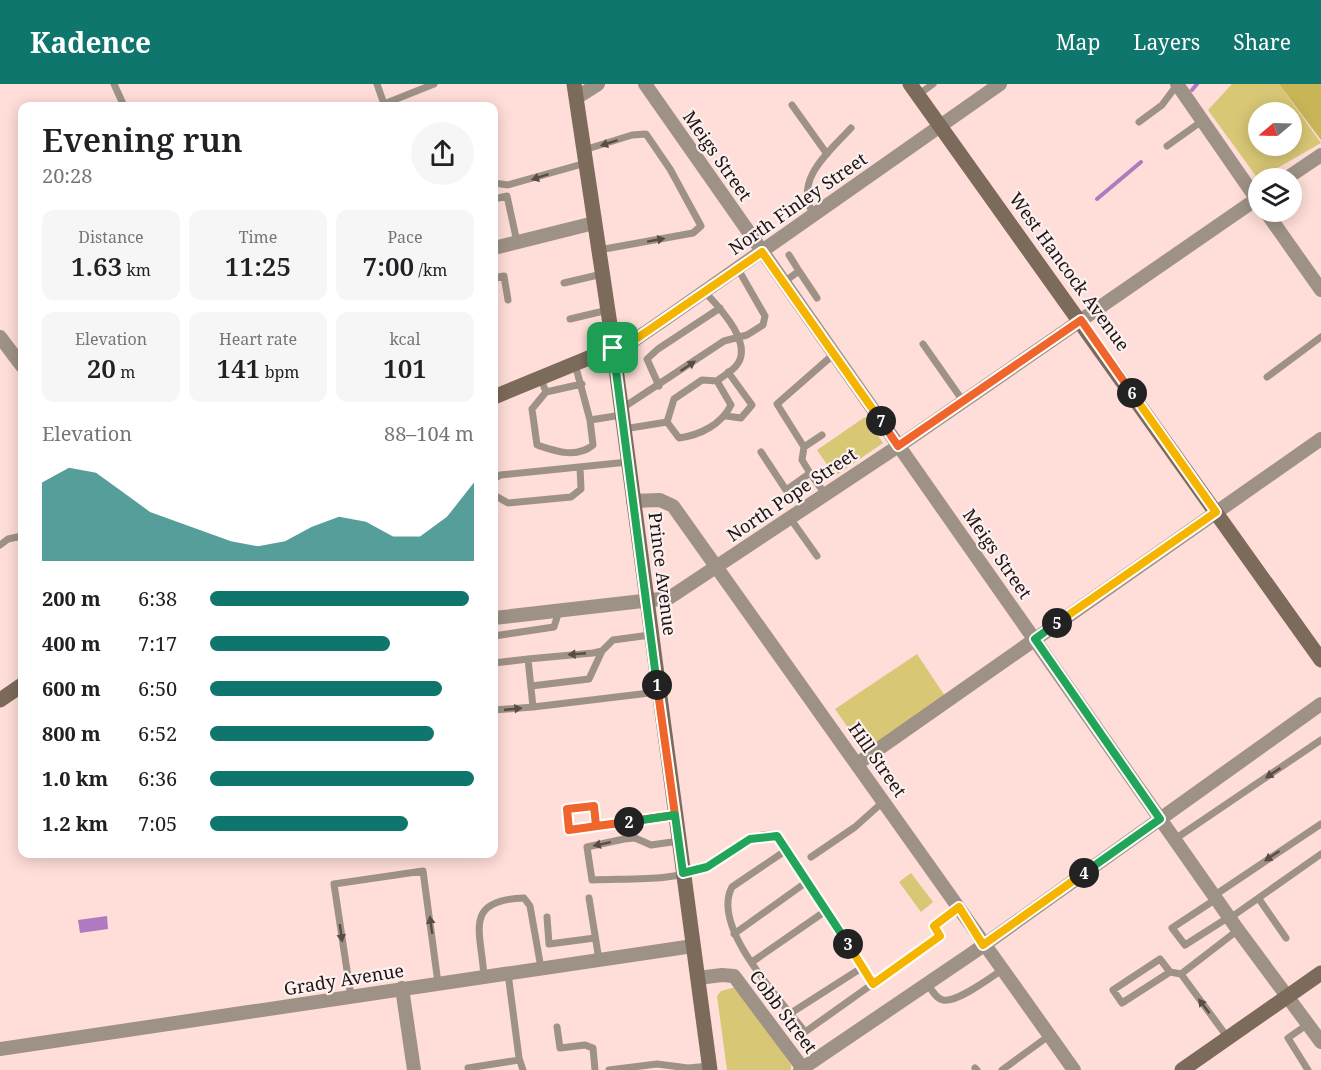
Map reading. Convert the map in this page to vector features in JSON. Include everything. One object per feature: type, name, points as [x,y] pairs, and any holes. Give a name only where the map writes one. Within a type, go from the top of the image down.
[{"type":"main road","name":"West Hancock Avenue","points":[[914,90],[1081,320],[1321,660]]},
{"type":"main road","name":"Prince Avenue","points":[[575,91],[608,310],[710,1068]]},
{"type":"main road","points":[[498,395],[613,348]]},
{"type":"main road","points":[[0,700],[18,688]]},
{"type":"main road","points":[[1182,1070],[1321,973]]},
{"type":"street","points":[[575,91],[598,84]]},
{"type":"street","name":"Meigs Street","points":[[645,84],[1238,930],[1321,1042]]},
{"type":"street","name":"North Finley Street","points":[[613,348],[633,341],[705,292],[1000,84]]},
{"type":"street","points":[[1177,84],[1248,185]]},
{"type":"street","points":[[1301,168],[1321,154]]},
{"type":"street","name":"North Pope Street","points":[[498,618],[669,598],[898,446],[1248,206]]},
{"type":"street","points":[[1273,222],[1321,290]]},
{"type":"street","points":[[498,247],[594,223]]},
{"type":"street","points":[[0,337],[18,361]]},
{"type":"street","points":[[857,764],[1321,439]]},
{"type":"street","name":"Hill Street","points":[[633,501],[668,502],[717,567],[959,907],[983,945],[1074,1070]]},
{"type":"street","points":[[802,1069],[983,945],[1321,704]]},
{"type":"street","name":"Grady Avenue","points":[[0,1049],[693,946]]},
{"type":"street","name":"Cobb Street","points":[[698,978],[734,976],[802,1069]]},
{"type":"street","points":[[402,988],[414,1070]]},
{"type":"lane","points":[[114,84],[122,102]]},
{"type":"lane","points":[[377,84],[383,102]]},
{"type":"lane","points":[[391,102],[434,84]]},
{"type":"lane","points":[[914,90],[933,84]]},
{"type":"lane","points":[[1139,122],[1162,105],[1177,84]]},
{"type":"lane","points":[[792,105],[827,153]]},
{"type":"lane","points":[[1167,146],[1202,121]]},
{"type":"lane","points":[[814,215],[806,200],[807,184],[827,153],[851,128]]},
{"type":"lane","points":[[498,184],[508,185],[585,157],[632,135],[646,134],[670,169],[701,226],[693,233],[598,250]]},
{"type":"lane","points":[[498,198],[507,196],[517,242]]},
{"type":"lane","points":[[789,255],[817,298]]},
{"type":"lane","points":[[622,418],[658,386],[724,341],[747,335],[766,321],[738,268]]},
{"type":"lane","points":[[784,282],[799,271]]},
{"type":"lane","points":[[564,283],[602,274]]},
{"type":"lane","points":[[498,277],[504,276],[508,300]]},
{"type":"lane","points":[[667,422],[674,399],[702,380],[717,381],[737,365],[740,356],[738,337],[720,308],[705,292]]},
{"type":"lane","points":[[658,386],[647,359],[658,349],[720,308]]},
{"type":"lane","points":[[570,319],[608,310]]},
{"type":"lane","points":[[1267,377],[1321,337]]},
{"type":"lane","points":[[923,344],[963,401]]},
{"type":"lane","points":[[825,494],[802,460],[804,447],[777,404],[834,354]]},
{"type":"lane","points":[[575,363],[582,384],[590,420],[592,445],[586,451],[561,453],[537,445],[532,409],[546,392],[582,384]]},
{"type":"lane","points":[[726,416],[741,418],[752,405],[728,372]]},
{"type":"lane","points":[[540,377],[546,392]]},
{"type":"lane","points":[[590,420],[622,418],[667,422],[679,438],[697,435],[726,416],[731,405],[717,381]]},
{"type":"lane","points":[[804,447],[822,435]]},
{"type":"lane","points":[[761,452],[786,490],[810,473]]},
{"type":"lane","points":[[498,476],[628,462]]},
{"type":"lane","points":[[498,497],[508,503],[571,497],[581,489],[580,467]]},
{"type":"lane","points":[[790,518],[817,556]]},
{"type":"lane","points":[[0,545],[8,539],[18,537]]},
{"type":"lane","points":[[498,635],[554,627],[559,611]]},
{"type":"lane","points":[[531,686],[589,679],[603,651],[613,640],[650,635]]},
{"type":"lane","points":[[498,663],[603,651]]},
{"type":"lane","points":[[528,659],[533,707]]},
{"type":"lane","points":[[498,710],[658,692]]},
{"type":"lane","points":[[1175,839],[1321,740]]},
{"type":"lane","points":[[811,857],[855,827],[884,801]]},
{"type":"lane","points":[[596,826],[594,806],[567,809],[569,830],[675,815]]},
{"type":"lane","points":[[1321,824],[1172,928],[1185,945],[1259,899],[1321,854]]},
{"type":"lane","points":[[679,841],[651,845],[635,838],[587,847],[592,880],[683,873],[707,867],[744,842],[755,838],[777,836],[788,849],[873,984]]},
{"type":"lane","points":[[788,849],[732,887],[728,894],[728,911],[734,934],[752,962],[805,1032],[940,936],[934,926],[959,907]]},
{"type":"lane","points":[[351,997],[334,884],[423,871],[438,983]]},
{"type":"lane","points":[[734,934],[808,881]]},
{"type":"lane","points":[[484,976],[478,921],[491,904],[505,899],[524,898],[530,906],[541,968]]},
{"type":"lane","points":[[589,898],[599,960]]},
{"type":"lane","points":[[1259,899],[1286,938]]},
{"type":"lane","points":[[752,962],[827,910]]},
{"type":"lane","points":[[547,916],[549,944],[595,938]]},
{"type":"lane","points":[[1181,974],[1238,930]]},
{"type":"lane","points":[[1170,972],[1122,1003],[1113,990],[1160,959],[1170,972],[1181,974],[1228,1038]]},
{"type":"lane","points":[[791,1013],[863,967]]},
{"type":"lane","points":[[927,983],[940,1000],[946,1001],[964,994],[1002,970]]},
{"type":"lane","points":[[508,973],[519,1060],[523,1070]]},
{"type":"lane","points":[[1308,1024],[1288,1038],[1308,1070]]},
{"type":"lane","points":[[557,1027],[560,1048],[585,1045],[593,1048],[595,1070]]},
{"type":"lane","points":[[1002,1070],[1050,1035]]},
{"type":"lane","points":[[468,1068],[519,1060]]},
{"type":"lane","points":[[609,1070],[657,1064],[710,1068]]},
{"type":"shaded area","points":[[1232,84],[1279,84],[1292,102],[1248,102],[1248,156],[1298,156],[1277,168],[1250,168],[1208,110]]},
{"type":"shaded area","points":[[1279,84],[1321,84],[1321,140],[1302,115],[1302,102],[1292,102]]},
{"type":"shaded area","points":[[1302,116],[1321,143],[1302,154]]},
{"type":"shaded area","points":[[865,417],[883,443],[835,476],[817,450]]},
{"type":"shaded area","points":[[917,654],[945,696],[865,752],[835,709]]},
{"type":"shaded area","points":[[911,873],[933,902],[921,912],[899,882]]},
{"type":"shaded area","points":[[107,916],[108,929],[80,933],[78,920]]},
{"type":"shaded area","points":[[736,987],[791,1065],[791,1070],[727,1070],[717,996],[721,991]]},
{"type":"waterway","points":[[1192,90],[1197,84]]},
{"type":"waterway","points":[[1097,199],[1141,162]]},
{"type":"route","points":[[613,348],[633,341],[762,252],[898,446],[1081,320],[1216,512],[1035,639],[1160,819],[983,945],[959,907],[934,926],[940,936],[873,984],[788,849],[777,836],[771,834],[750,839],[707,867],[683,873],[675,815],[596,826],[594,806],[567,809],[569,830],[645,820],[675,815],[613,348]]}]
